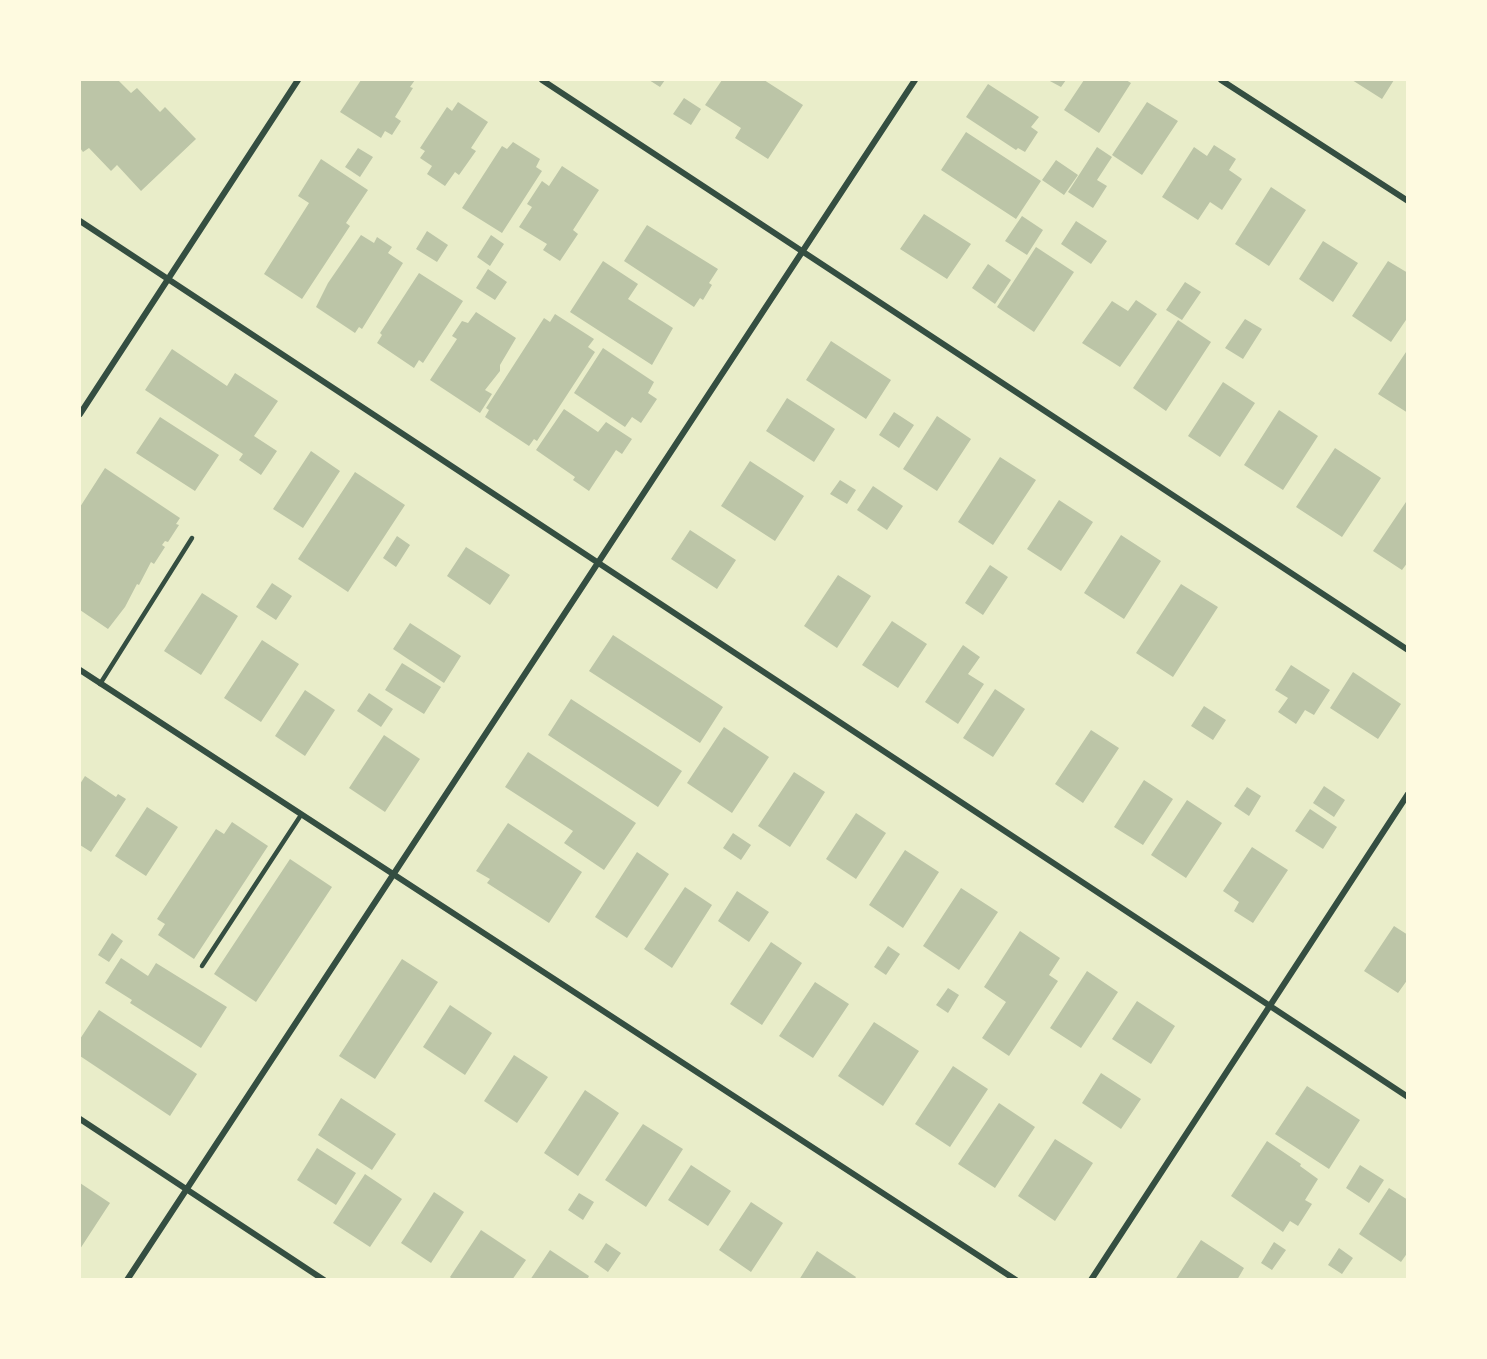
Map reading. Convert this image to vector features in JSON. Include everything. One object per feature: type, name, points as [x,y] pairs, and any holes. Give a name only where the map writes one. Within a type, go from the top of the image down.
[{"type":"street","points":[[80,414],[298,80]]},
{"type":"street","points":[[542,80],[1407,650]]},
{"type":"street","points":[[127,1280],[915,80]]},
{"type":"street","points":[[1221,80],[1407,201]]},
{"type":"street","points":[[80,221],[1407,1097]]},
{"type":"street","points":[[80,670],[1016,1280]]},
{"type":"street","points":[[1091,1280],[1407,794]]},
{"type":"street","points":[[80,1119],[324,1280]]},
{"type":"lane","points":[[100,684],[192,538]]},
{"type":"lane","points":[[202,966],[301,815]]},
{"type":"building","points":[[80,80],[118,80],[131,93],[137,88],[160,112],[165,107],[196,139],[141,191],[117,165],[111,171],[89,148],[83,152],[80,148]]},
{"type":"building","points":[[361,80],[415,80],[410,87],[413,88],[395,117],[401,121],[392,135],[385,131],[381,138],[340,112]]},
{"type":"building","points":[[649,80],[665,80],[660,87]]},
{"type":"building","points":[[722,80],[764,80],[803,105],[768,159],[735,138],[741,128],[705,105]]},
{"type":"building","points":[[1048,80],[1066,80],[1061,87]]},
{"type":"building","points":[[1084,80],[1126,80],[1131,83],[1099,133],[1064,110]]},
{"type":"building","points":[[1352,80],[1394,80],[1382,99]]},
{"type":"building","points":[[988,84],[1039,117],[1031,127],[1038,132],[1025,152],[1018,148],[1016,150],[966,117]]},
{"type":"building","points":[[684,98],[701,109],[691,125],[673,114]]},
{"type":"building","points":[[458,102],[488,122],[471,148],[476,151],[459,175],[455,172],[445,186],[427,174],[432,166],[420,158],[425,151],[420,148],[447,107],[452,111]]},
{"type":"building","points":[[1147,102],[1178,121],[1142,175],[1112,155]]},
{"type":"building","points":[[966,132],[1041,181],[1016,219],[941,170]]},
{"type":"building","points":[[513,142],[540,159],[536,167],[542,171],[502,233],[462,208],[502,146],[507,149]]},
{"type":"building","points":[[1214,145],[1236,159],[1229,170],[1242,179],[1222,210],[1210,202],[1198,220],[1162,197],[1194,147],[1207,156]]},
{"type":"building","points":[[1097,147],[1112,157],[1097,180],[1107,186],[1093,208],[1068,192]]},
{"type":"building","points":[[358,148],[373,157],[360,177],[345,167]]},
{"type":"building","points":[[321,159],[368,190],[346,223],[350,226],[302,299],[264,274],[309,203],[298,196]]},
{"type":"building","points":[[1056,160],[1078,175],[1064,195],[1042,180]]},
{"type":"building","points":[[562,166],[599,190],[573,230],[578,234],[560,261],[543,250],[547,244],[519,227],[532,207],[527,204],[542,181],[549,186]]},
{"type":"building","points":[[1271,187],[1306,210],[1269,266],[1235,244]]},
{"type":"building","points":[[924,214],[971,244],[947,279],[900,249]]},
{"type":"building","points":[[1022,216],[1043,230],[1027,255],[1005,241]]},
{"type":"building","points":[[1076,221],[1107,241],[1091,264],[1061,244]]},
{"type":"building","points":[[647,225],[718,269],[709,283],[712,285],[703,300],[700,298],[694,307],[624,261]]},
{"type":"building","points":[[427,231],[448,245],[437,262],[416,249]]},
{"type":"building","points":[[361,235],[374,243],[377,237],[392,247],[388,253],[403,263],[362,329],[359,327],[355,333],[316,307],[328,283]]},
{"type":"building","points":[[491,235],[504,244],[490,266],[477,257]]},
{"type":"building","points":[[1323,241],[1358,263],[1333,302],[1299,279]]},
{"type":"building","points":[[1036,247],[1074,272],[1034,332],[997,307]]},
{"type":"building","points":[[603,261],[638,284],[628,299],[673,328],[652,365],[570,312]]},
{"type":"building","points":[[1388,261],[1408,273],[1408,317],[1391,342],[1352,316]]},
{"type":"building","points":[[988,264],[1011,280],[995,304],[972,288]]},
{"type":"building","points":[[488,269],[507,282],[495,300],[476,288]]},
{"type":"building","points":[[419,273],[463,301],[423,363],[419,360],[414,368],[377,343],[382,335],[380,333]]},
{"type":"building","points":[[1185,282],[1201,292],[1182,320],[1166,310]]},
{"type":"building","points":[[1136,300],[1157,314],[1120,367],[1082,343],[1112,301],[1128,311]]},
{"type":"building","points":[[476,312],[516,338],[500,365],[500,371],[485,390],[492,394],[480,413],[430,380],[457,339],[452,336],[462,321],[468,323]]},
{"type":"building","points":[[555,314],[594,339],[588,347],[595,352],[537,441],[534,439],[529,446],[485,417],[489,410],[486,408],[544,318],[550,322]]},
{"type":"building","points":[[1245,319],[1262,329],[1243,359],[1225,348]]},
{"type":"building","points":[[1178,320],[1211,342],[1166,411],[1133,388]]},
{"type":"building","points":[[831,341],[891,380],[866,419],[806,380]]},
{"type":"building","points":[[603,348],[654,382],[648,393],[657,399],[641,423],[632,417],[625,427],[574,393]]},
{"type":"building","points":[[172,349],[227,386],[235,373],[278,401],[254,436],[277,451],[261,475],[239,460],[243,454],[145,390]]},
{"type":"building","points":[[1408,349],[1408,413],[1378,394]]},
{"type":"building","points":[[1223,382],[1255,403],[1220,457],[1188,436]]},
{"type":"building","points":[[787,398],[835,429],[814,462],[766,431]]},
{"type":"building","points":[[564,409],[598,432],[606,422],[632,439],[622,454],[616,450],[589,491],[573,480],[575,477],[536,450]]},
{"type":"building","points":[[1279,410],[1318,436],[1283,490],[1244,465]]},
{"type":"building","points":[[894,412],[914,425],[899,448],[879,435]]},
{"type":"building","points":[[937,416],[971,439],[937,491],[903,469]]},
{"type":"building","points":[[160,417],[219,455],[195,491],[136,453]]},
{"type":"building","points":[[1335,448],[1381,478],[1342,537],[1296,507]]},
{"type":"building","points":[[311,451],[340,471],[303,528],[273,509]]},
{"type":"building","points":[[1000,457],[1036,480],[993,545],[958,522]]},
{"type":"building","points":[[750,461],[804,496],[775,541],[721,506]]},
{"type":"building","points":[[105,468],[180,518],[176,524],[179,525],[168,542],[165,541],[162,545],[165,547],[154,564],[151,562],[125,607],[108,629],[80,610],[80,507]]},
{"type":"building","points":[[355,472],[405,505],[348,592],[298,559]]},
{"type":"building","points":[[840,480],[856,490],[847,504],[830,494]]},
{"type":"building","points":[[873,486],[903,506],[887,530],[857,510]]},
{"type":"building","points":[[1408,499],[1408,562],[1402,570],[1373,551]]},
{"type":"building","points":[[1059,500],[1093,522],[1061,571],[1027,549]]},
{"type":"building","points":[[690,530],[736,560],[717,589],[671,559]]},
{"type":"building","points":[[1121,535],[1161,561],[1124,619],[1084,593]]},
{"type":"building","points":[[397,536],[410,545],[396,567],[383,558]]},
{"type":"building","points":[[466,547],[510,575],[490,605],[447,576]]},
{"type":"building","points":[[990,565],[1008,577],[983,615],[965,603]]},
{"type":"building","points":[[838,575],[871,596],[837,648],[804,626]]},
{"type":"building","points":[[272,583],[292,596],[276,620],[256,607]]},
{"type":"building","points":[[1181,584],[1218,607],[1173,677],[1136,653]]},
{"type":"building","points":[[202,593],[238,616],[201,675],[164,651]]},
{"type":"building","points":[[892,621],[927,644],[898,688],[862,665]]},
{"type":"building","points":[[410,623],[461,656],[444,683],[393,649]]},
{"type":"building","points":[[613,635],[723,707],[700,743],[589,671]]},
{"type":"building","points":[[262,640],[299,664],[261,722],[224,698]]},
{"type":"building","points":[[963,645],[980,657],[968,674],[984,684],[958,724],[925,702]]},
{"type":"building","points":[[402,663],[441,687],[424,714],[385,690]]},
{"type":"building","points":[[1291,665],[1330,690],[1314,715],[1305,710],[1296,724],[1278,712],[1288,698],[1275,690]]},
{"type":"building","points":[[1353,672],[1401,704],[1378,739],[1330,708]]},
{"type":"building","points":[[995,689],[1025,709],[993,757],[963,738]]},
{"type":"building","points":[[305,690],[335,710],[305,756],[275,736]]},
{"type":"building","points":[[369,693],[393,709],[381,727],[357,711]]},
{"type":"building","points":[[571,699],[682,771],[658,807],[548,735]]},
{"type":"building","points":[[1204,706],[1226,720],[1213,740],[1191,726]]},
{"type":"building","points":[[724,727],[769,757],[732,813],[687,783]]},
{"type":"building","points":[[1091,730],[1119,748],[1083,803],[1055,784]]},
{"type":"building","points":[[384,735],[420,759],[385,812],[349,788]]},
{"type":"building","points":[[528,752],[636,823],[604,870],[564,843],[573,831],[505,787]]},
{"type":"building","points":[[794,772],[825,792],[790,847],[758,826]]},
{"type":"building","points":[[85,776],[116,797],[118,794],[126,799],[91,852],[80,845],[80,784]]},
{"type":"building","points":[[1144,780],[1173,799],[1143,845],[1114,827]]},
{"type":"building","points":[[1324,786],[1345,800],[1334,817],[1313,803]]},
{"type":"building","points":[[1247,787],[1261,796],[1249,816],[1234,806]]},
{"type":"building","points":[[1187,800],[1222,823],[1186,878],[1151,855]]},
{"type":"building","points":[[147,807],[178,827],[146,876],[115,856]]},
{"type":"building","points":[[1310,809],[1337,827],[1323,849],[1295,831]]},
{"type":"building","points":[[856,813],[886,833],[856,879],[826,859]]},
{"type":"building","points":[[232,822],[268,846],[194,959],[158,935],[165,924],[157,919],[216,829],[224,834]]},
{"type":"building","points":[[508,823],[582,872],[549,923],[487,883],[490,879],[476,871]]},
{"type":"building","points":[[733,833],[751,845],[741,860],[723,848]]},
{"type":"building","points":[[1252,847],[1288,870],[1253,923],[1234,911],[1239,902],[1223,891]]},
{"type":"building","points":[[905,850],[939,872],[903,928],[869,905]]},
{"type":"building","points":[[637,852],[669,874],[627,938],[595,917]]},
{"type":"building","points":[[290,859],[332,887],[256,1002],[214,974]]},
{"type":"building","points":[[685,887],[712,905],[672,968],[644,949]]},
{"type":"building","points":[[961,888],[998,912],[959,970],[923,946]]},
{"type":"building","points":[[737,891],[769,912],[749,942],[718,921]]},
{"type":"building","points":[[1394,926],[1408,935],[1408,979],[1398,993],[1364,971]]},
{"type":"building","points":[[1020,931],[1060,958],[1049,975],[1058,981],[1009,1056],[982,1038],[1006,1002],[984,987]]},
{"type":"building","points":[[112,933],[123,941],[109,962],[98,955]]},
{"type":"building","points":[[771,942],[802,963],[762,1025],[730,1004]]},
{"type":"building","points":[[888,946],[900,954],[886,975],[874,967]]},
{"type":"building","points":[[121,958],[148,976],[156,963],[227,1007],[201,1048],[130,1003],[132,1000],[105,983]]},
{"type":"building","points":[[402,959],[438,982],[375,1079],[339,1056]]},
{"type":"building","points":[[1087,971],[1118,992],[1081,1048],[1050,1028]]},
{"type":"building","points":[[815,982],[849,1004],[813,1058],[779,1036]]},
{"type":"building","points":[[948,988],[959,995],[948,1013],[936,1005]]},
{"type":"building","points":[[1137,1001],[1175,1026],[1151,1064],[1112,1039]]},
{"type":"building","points":[[450,1005],[492,1033],[465,1075],[423,1047]]},
{"type":"building","points":[[99,1010],[197,1074],[170,1116],[80,1056],[80,1039]]},
{"type":"building","points":[[874,1022],[919,1051],[883,1106],[838,1076]]},
{"type":"building","points":[[514,1055],[548,1077],[517,1123],[484,1101]]},
{"type":"building","points":[[953,1066],[988,1089],[950,1147],[915,1124]]},
{"type":"building","points":[[1101,1073],[1141,1099],[1121,1129],[1082,1103]]},
{"type":"building","points":[[1307,1086],[1360,1120],[1329,1169],[1275,1134]]},
{"type":"building","points":[[585,1090],[619,1113],[578,1176],[544,1153]]},
{"type":"building","points":[[341,1098],[396,1134],[372,1170],[318,1135]]},
{"type":"building","points":[[999,1103],[1035,1127],[995,1188],[958,1164]]},
{"type":"building","points":[[643,1124],[683,1149],[646,1207],[605,1180]]},
{"type":"building","points":[[1055,1139],[1093,1163],[1055,1221],[1018,1196]]},
{"type":"building","points":[[1267,1141],[1301,1164],[1300,1166],[1318,1179],[1305,1200],[1312,1204],[1298,1226],[1290,1221],[1283,1232],[1231,1196]]},
{"type":"building","points":[[317,1148],[356,1173],[336,1205],[297,1180]]},
{"type":"building","points":[[691,1165],[731,1191],[708,1226],[668,1200]]},
{"type":"building","points":[[1360,1165],[1384,1180],[1369,1203],[1346,1188]]},
{"type":"building","points":[[365,1174],[402,1199],[370,1247],[333,1223]]},
{"type":"building","points":[[80,1183],[110,1203],[80,1249]]},
{"type":"building","points":[[1389,1188],[1408,1200],[1408,1252],[1401,1262],[1359,1234]]},
{"type":"building","points":[[434,1192],[464,1212],[431,1263],[401,1243]]},
{"type":"building","points":[[579,1193],[594,1202],[583,1220],[568,1210]]},
{"type":"building","points":[[751,1202],[783,1223],[751,1272],[719,1250]]},
{"type":"building","points":[[481,1230],[526,1260],[512,1280],[453,1280],[450,1277]]},
{"type":"building","points":[[1201,1240],[1244,1268],[1237,1280],[1175,1280]]},
{"type":"building","points":[[1274,1242],[1286,1250],[1272,1270],[1261,1263]]},
{"type":"building","points":[[606,1243],[621,1253],[608,1272],[594,1262]]},
{"type":"building","points":[[1339,1248],[1353,1258],[1342,1274],[1328,1265]]},
{"type":"building","points":[[550,1250],[589,1276],[587,1280],[530,1280]]},
{"type":"building","points":[[817,1251],[856,1277],[854,1280],[799,1280]]}]
